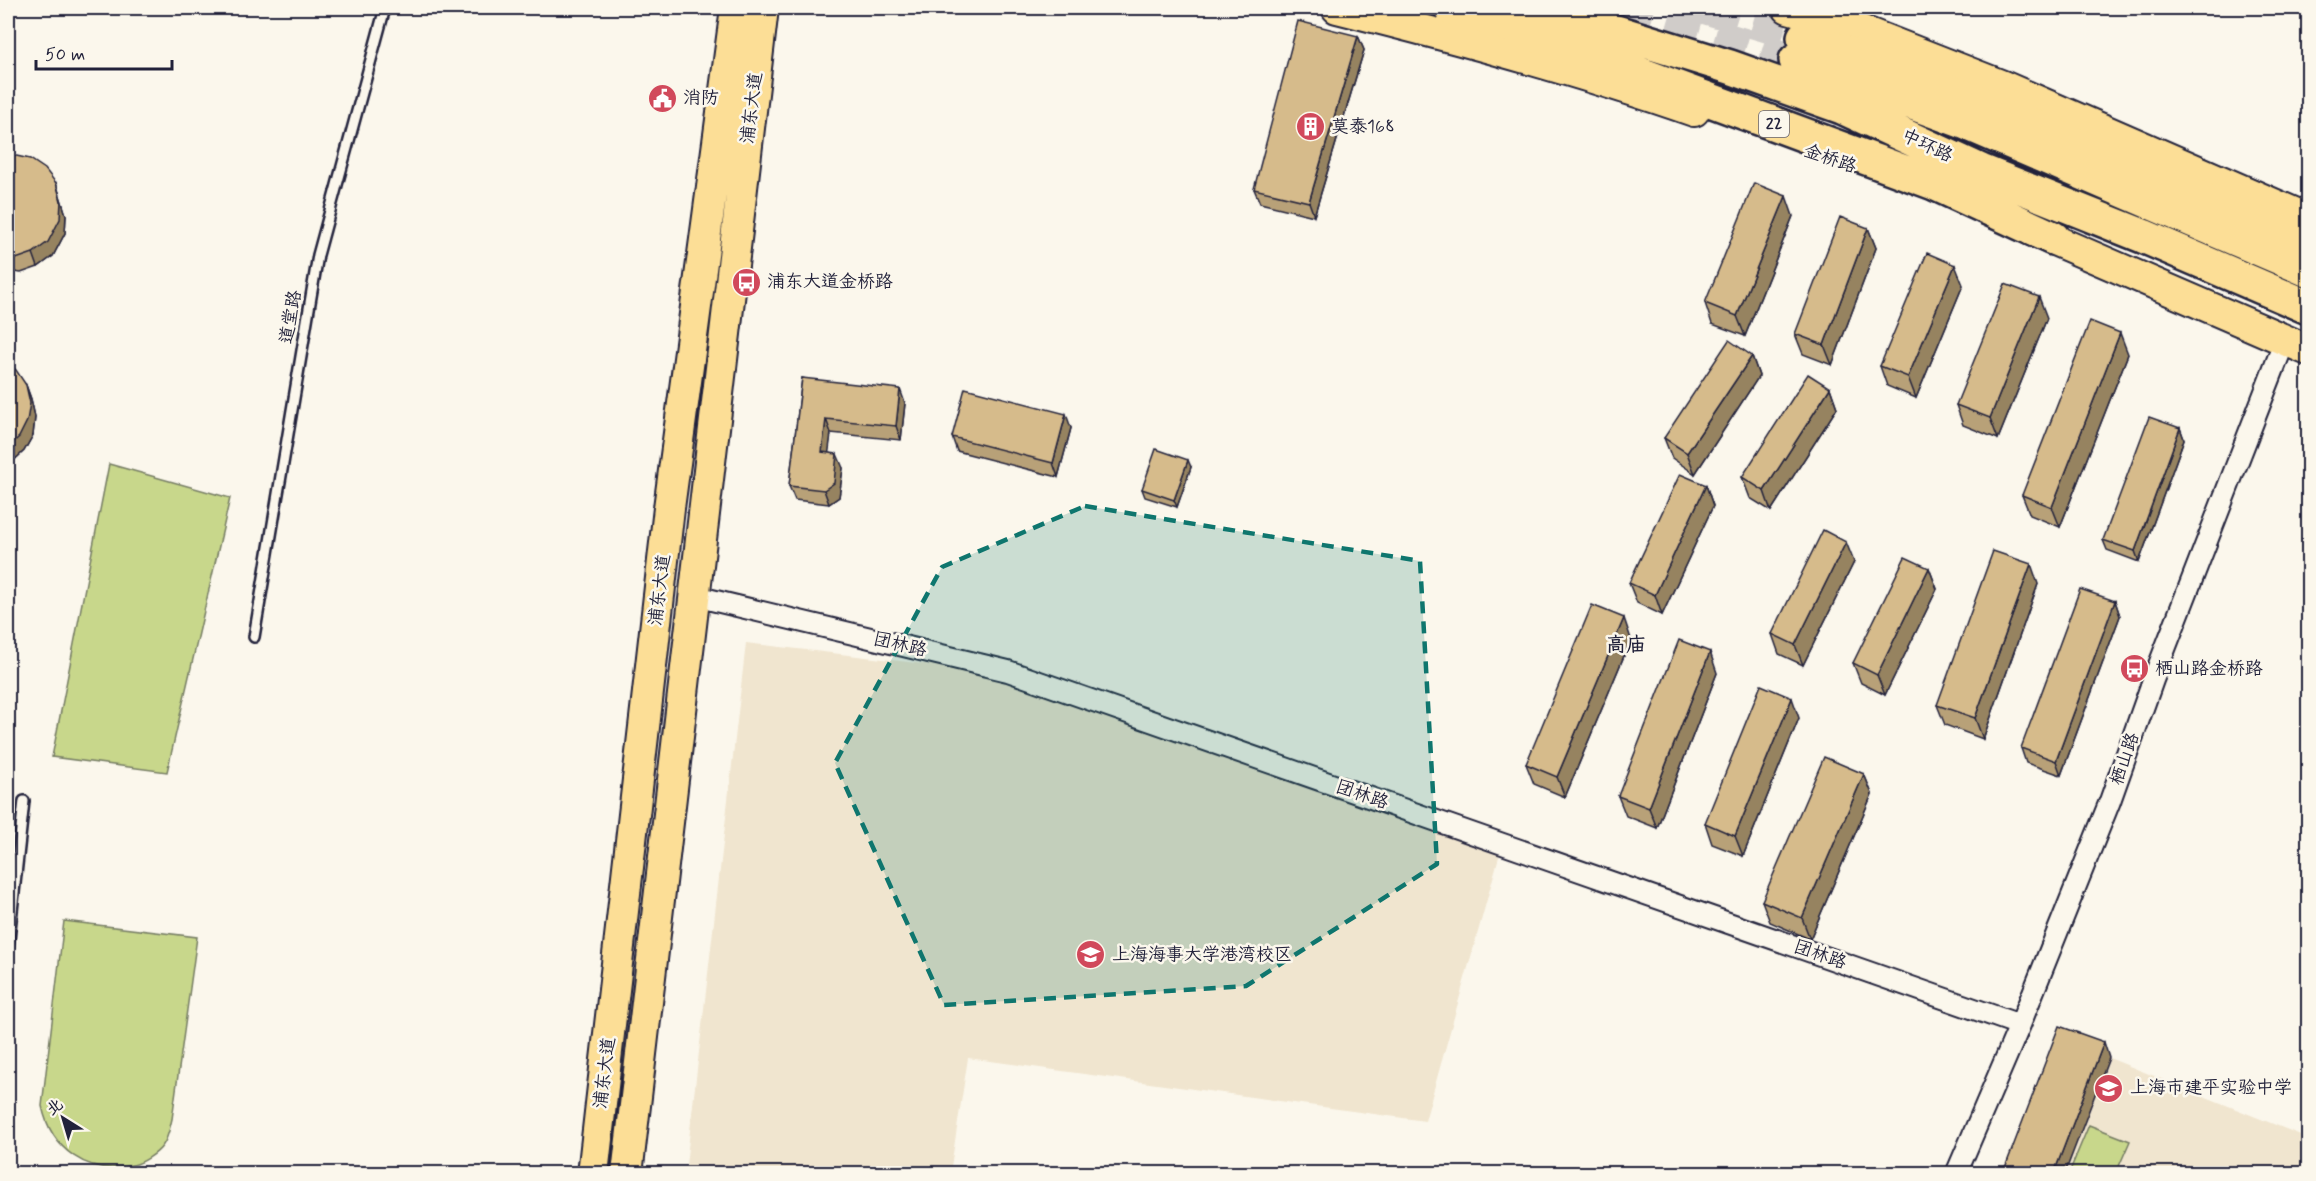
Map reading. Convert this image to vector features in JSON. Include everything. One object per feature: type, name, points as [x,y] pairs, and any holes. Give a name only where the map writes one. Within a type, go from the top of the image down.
[{"type":"highway","points":[[1451,8],[1605,51],[1834,128],[1982,171]]},
{"type":"highway","name":"中环路","points":[[1538,8],[1730,67],[1842,107],[1982,171],[2143,236],[2308,307]]},
{"type":"highway","name":"22","points":[[1492,19],[1934,183],[2053,238]]},
{"type":"highway","name":"中环路","points":[[2308,244],[1974,100],[1800,48],[1964,122],[2308,270]]},
{"type":"main road","name":"浦东大道","points":[[593,1173],[669,508],[736,8]]},
{"type":"main road","name":"浦东大道","points":[[627,1173],[764,8]]},
{"type":"main road","name":"金桥路","points":[[1337,8],[1480,44],[1622,86],[2053,238],[2297,345]]},
{"type":"main road","points":[[1788,8],[1845,24],[2003,86],[2308,219]]},
{"type":"street","name":"栖山路","points":[[1957,1173],[2020,1025],[2110,801],[2152,680],[2297,345]]},
{"type":"street","name":"团林路","points":[[694,596],[1008,671],[2020,1025]]},
{"type":"lane","name":"道堂路","points":[[255,637],[318,255],[385,8]]},
{"type":"lane","points":[[8,948],[24,801]]},
{"type":"highlighted area","points":[[1085,506],[1420,561],[1437,864],[1246,986],[944,1005],[835,763],[942,567]]},
{"type":"shaded area","name":"上海海事大学港湾校区","points":[[746,643],[976,670],[1500,853],[1425,1121],[968,1058],[950,1173],[685,1174]]},
{"type":"shaded area","name":"上海市建平实验中学","points":[[2057,1037],[2308,1138],[2308,1173],[2001,1174]]},
{"type":"green space","points":[[109,464],[230,498],[167,772],[52,757]]},
{"type":"green space","points":[[64,921],[197,937],[169,1132],[157,1152],[133,1165],[117,1168],[101,1167],[74,1156],[54,1135],[42,1106]]},
{"type":"green space","points":[[2089,1125],[2130,1141],[2116,1173],[2069,1173]]},
{"type":"building","name":"莫泰168","points":[[1298,21],[1358,36],[1309,202],[1254,189]]},
{"type":"building","points":[[8,156],[30,159],[45,169],[56,183],[61,201],[60,219],[48,242],[33,253],[16,259],[8,258]]},
{"type":"building","points":[[1754,183],[1786,196],[1737,316],[1705,303]]},
{"type":"building","points":[[1840,217],[1868,228],[1824,345],[1795,334]]},
{"type":"building","points":[[1927,253],[1955,265],[1908,377],[1880,366]]},
{"type":"building","points":[[2005,284],[2039,297],[1990,418],[1956,405]]},
{"type":"building","points":[[2090,321],[2120,333],[2052,507],[2022,495]]},
{"type":"building","points":[[1729,340],[1752,356],[1687,453],[1664,438]]},
{"type":"building","points":[[8,363],[26,385],[30,403],[27,421],[19,437],[8,447]]},
{"type":"building","points":[[1808,374],[1830,388],[1764,491],[1742,477]]},
{"type":"building","points":[[802,378],[900,389],[896,426],[826,419],[822,452],[837,454],[834,483],[824,490],[789,486]]},
{"type":"building","points":[[965,388],[1066,414],[1053,463],[952,437]]},
{"type":"building","points":[[2149,417],[2180,428],[2135,551],[2103,540]]},
{"type":"building","points":[[1156,449],[1188,460],[1174,500],[1142,489]]},
{"type":"building","points":[[1680,474],[1706,485],[1655,595],[1629,583]]},
{"type":"building","points":[[1823,530],[1846,542],[1795,645],[1772,634]]},
{"type":"building","points":[[1993,551],[2031,564],[1975,718],[1937,705]]},
{"type":"building","points":[[1905,557],[1929,568],[1877,675],[1853,663]]},
{"type":"building","points":[[2080,589],[2115,601],[2056,761],[2021,748]]},
{"type":"building","points":[[1592,605],[1624,618],[1557,777],[1526,764]]},
{"type":"building","points":[[1679,640],[1710,652],[1649,808],[1618,796]]},
{"type":"building","points":[[1761,685],[1792,698],[1735,836],[1705,823]]},
{"type":"building","points":[[1824,757],[1864,774],[1802,918],[1762,901]]},
{"type":"building","points":[[2059,1026],[2104,1042],[2054,1173],[2003,1173]]},
{"type":"tunnel","points":[[1621,8],[1796,60]]},
{"type":"tunnel","points":[[1706,8],[1804,37]]},
{"type":"place","name":"消防","points":[[662,98]]},
{"type":"place","name":"莫泰168","points":[[1310,127]]},
{"type":"place","name":"浦东大道金桥路","points":[[746,282]]},
{"type":"place","name":"栖山路金桥路","points":[[2134,669]]},
{"type":"place","name":"上海海事大学港湾校区","points":[[1091,955]]},
{"type":"place","name":"上海市建平实验中学","points":[[2109,1088]]},
{"type":"district","name":"高庙","points":[[1626,645]]}]
